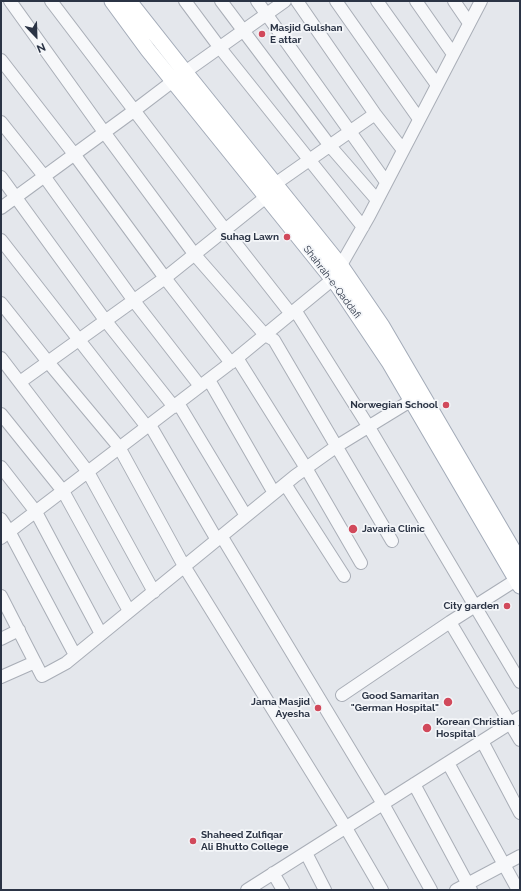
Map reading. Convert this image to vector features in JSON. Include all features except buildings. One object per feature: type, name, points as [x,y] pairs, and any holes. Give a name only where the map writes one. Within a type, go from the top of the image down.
[{"type":"main road","name":"Shahrah-e-Qaddafi","points":[[112,1],[148,50],[179,77],[275,184],[341,266],[382,326],[518,575]]},
{"type":"main road","name":"Shahrah-e-Qaddafi","points":[[129,1],[179,77],[266,198],[333,280],[389,362],[518,575]]},
{"type":"street","points":[[10,1],[195,255],[265,336],[274,340],[392,540]]},
{"type":"street","points":[[50,1],[226,230],[293,312],[368,426],[520,682]]},
{"type":"street","points":[[185,1],[220,48],[363,227]]},
{"type":"street","points":[[221,1],[330,146],[377,200]]},
{"type":"street","points":[[257,1],[386,182]]},
{"type":"street","points":[[1,208],[285,1]]},
{"type":"street","points":[[297,1],[375,114],[403,150]]},
{"type":"street","points":[[336,1],[419,119]]},
{"type":"street","points":[[377,1],[437,85]]},
{"type":"street","points":[[416,1],[453,54]]},
{"type":"street","points":[[454,1],[469,23]]},
{"type":"street","points":[[5,535],[205,383],[333,280],[363,227],[481,1]]},
{"type":"street","points":[[1,60],[74,154],[165,278],[234,360],[306,468],[361,563]]},
{"type":"street","points":[[275,184],[375,114]]},
{"type":"street","points":[[1,122],[44,176],[134,301],[205,383],[274,493]]},
{"type":"street","points":[[1,177],[106,320],[176,405],[246,516]]},
{"type":"street","points":[[20,382],[165,278],[266,198]]},
{"type":"street","points":[[1,240],[148,426],[220,538],[383,804],[431,890]]},
{"type":"street","points":[[1,303],[119,447],[184,566],[346,828],[382,890]]},
{"type":"street","points":[[1,358],[88,472],[154,592]]},
{"type":"street","points":[[3,604],[42,676],[75,655],[306,468],[368,426],[412,400]]},
{"type":"street","points":[[1,414],[63,491],[129,612]]},
{"type":"street","points":[[1,467],[36,512],[101,634]]},
{"type":"street","points":[[285,484],[344,576]]},
{"type":"street","points":[[1,519],[5,535],[75,655]]},
{"type":"street","points":[[342,695],[475,606],[518,575]]},
{"type":"street","points":[[450,622],[516,720],[520,740]]},
{"type":"street","points":[[1,639],[18,630]]},
{"type":"street","points":[[1,677],[35,662]]},
{"type":"street","points":[[247,890],[516,720]]},
{"type":"street","points":[[482,742],[520,813]]},
{"type":"street","points":[[448,763],[518,890]]},
{"type":"street","points":[[414,784],[469,887]]},
{"type":"street","points":[[306,853],[325,890]]},
{"type":"street","points":[[456,890],[469,887],[520,856]]},
{"type":"street","points":[[273,873],[282,890]]},
{"type":"place","name":"Masjid Gulshan E attar","points":[[262,34]]},
{"type":"place","name":"Suhag Lawn","points":[[287,237]]},
{"type":"place","name":"Norwegian School","points":[[446,405]]},
{"type":"place","name":"Javaria Clinic","points":[[353,529]]},
{"type":"place","name":"City garden","points":[[507,606]]},
{"type":"place","name":"Good Samaritan \"German Hospital\"","points":[[448,702]]},
{"type":"place","name":"Jama Masjid Ayesha","points":[[318,708]]},
{"type":"place","name":"Korean Christian Hospital","points":[[427,728]]},
{"type":"place","name":"Shaheed Zulfiqar Ali Bhutto College","points":[[193,841]]}]
